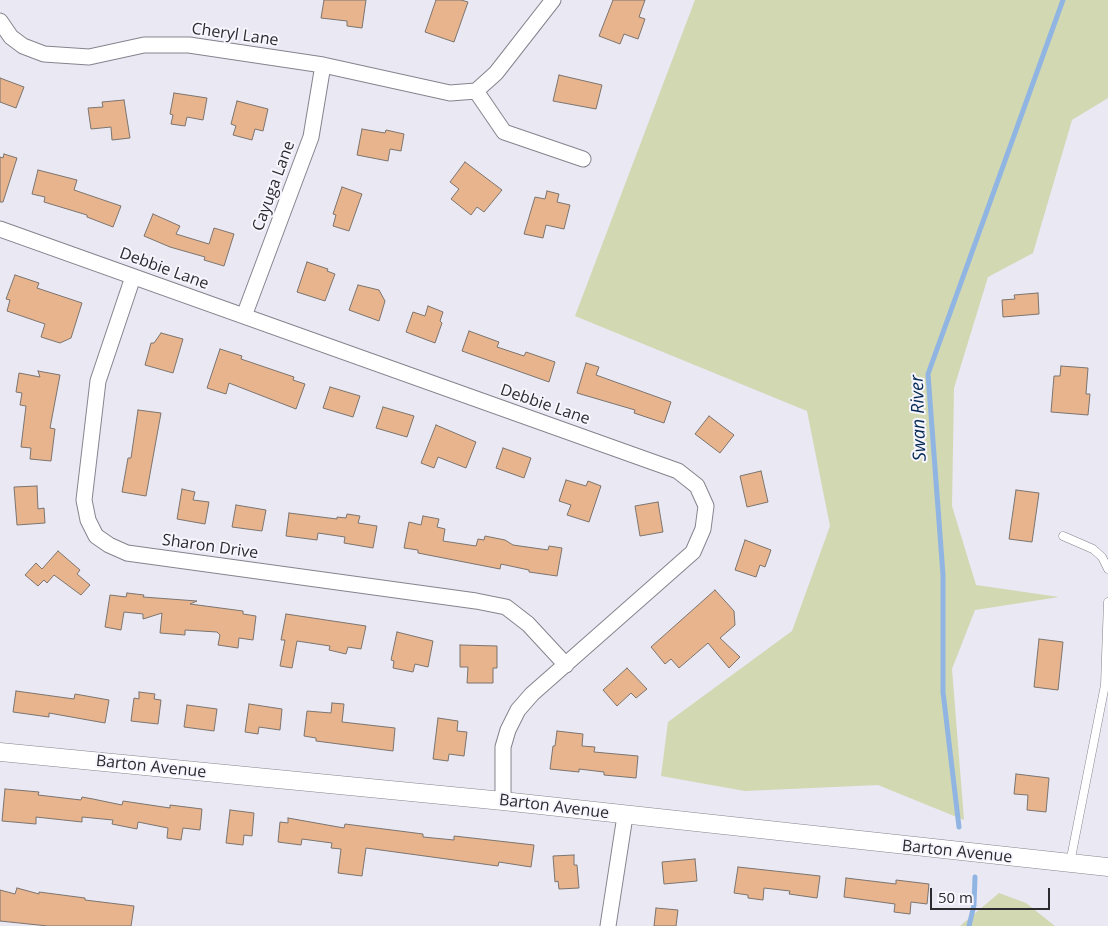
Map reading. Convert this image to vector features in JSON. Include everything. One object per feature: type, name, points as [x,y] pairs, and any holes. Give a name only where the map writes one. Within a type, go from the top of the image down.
[{"type":"street","points":[[553,0],[496,73],[476,91],[504,132],[583,159]]},
{"type":"street","name":"Cheryl Lane","points":[[0,21],[11,37],[23,46],[44,54],[89,57],[144,45],[189,46],[323,66],[450,93],[476,91]]},
{"type":"street","name":"Cayuga Lane","points":[[244,316],[311,137],[323,66]]},
{"type":"street","name":"Debbie Lane","points":[[0,229],[372,364],[678,471],[697,486],[706,506],[703,529],[693,552],[532,694],[518,710],[508,730],[503,747],[503,801]]},
{"type":"street","name":"Sharon Drive","points":[[133,277],[98,381],[84,500],[88,520],[96,536],[109,545],[127,553],[476,601],[506,607],[528,624],[566,665]]},
{"type":"street","name":"Barton Avenue","points":[[0,752],[503,801],[625,816],[1108,867]]},
{"type":"street","points":[[608,926],[625,816]]},
{"type":"lane","points":[[1063,536],[1093,549],[1102,557],[1108,569]]},
{"type":"lane","points":[[1070,863],[1105,685],[1108,602]]},
{"type":"green space","points":[[695,0],[1108,0],[1108,98],[1072,120],[1033,253],[988,277],[954,388],[952,506],[976,585],[1059,597],[975,610],[952,669],[964,820],[878,785],[745,791],[661,776],[668,722],[792,631],[830,526],[807,411],[575,316]]},
{"type":"green space","points":[[999,893],[1026,903],[1055,926],[960,926]]},
{"type":"building","points":[[324,0],[366,0],[362,28],[347,26],[347,21],[321,18]]},
{"type":"building","points":[[436,0],[461,0],[468,2],[454,42],[425,32]]},
{"type":"building","points":[[613,0],[645,0],[639,17],[645,19],[638,39],[624,34],[620,44],[599,36]]},
{"type":"building","points":[[559,75],[602,85],[596,109],[553,101]]},
{"type":"building","points":[[0,78],[24,87],[16,108],[0,102]]},
{"type":"building","points":[[174,93],[207,98],[203,120],[187,117],[185,126],[171,124],[173,115],[170,114]]},
{"type":"building","points":[[124,100],[130,138],[112,140],[111,127],[91,129],[88,108],[103,107],[102,102]]},
{"type":"building","points":[[237,101],[268,109],[263,131],[255,129],[252,140],[233,135],[236,126],[231,124]]},
{"type":"building","points":[[362,129],[385,133],[386,130],[404,134],[401,151],[390,149],[388,161],[357,155]]},
{"type":"building","points":[[4,154],[17,158],[3,202],[0,202],[0,157],[3,158]]},
{"type":"building","points":[[465,162],[502,190],[484,212],[477,207],[471,215],[451,199],[459,189],[450,182]]},
{"type":"building","points":[[38,170],[77,180],[74,190],[121,206],[113,227],[87,217],[87,215],[44,202],[45,197],[32,194]]},
{"type":"building","points":[[342,187],[362,194],[349,231],[333,226],[336,215],[333,214]]},
{"type":"building","points":[[547,191],[559,194],[557,202],[570,205],[564,229],[546,225],[543,238],[524,234],[535,197],[545,199]]},
{"type":"building","points":[[153,214],[180,226],[176,234],[209,244],[214,228],[234,234],[224,266],[204,260],[205,257],[170,247],[144,236]]},
{"type":"building","points":[[307,262],[328,269],[327,271],[335,274],[325,301],[297,292]]},
{"type":"building","points":[[15,275],[39,283],[37,288],[82,303],[71,338],[60,343],[41,337],[45,324],[7,311],[10,300],[6,299]]},
{"type":"building","points":[[358,285],[379,290],[385,301],[379,321],[349,310]]},
{"type":"building","points":[[1038,293],[1039,314],[1003,317],[1002,300],[1015,299],[1014,295]]},
{"type":"building","points":[[428,306],[443,312],[440,321],[442,323],[435,343],[406,332],[413,312],[425,316]]},
{"type":"building","points":[[469,331],[499,342],[497,347],[524,356],[526,352],[555,362],[549,382],[462,351]]},
{"type":"building","points":[[161,333],[183,339],[173,373],[145,365],[151,343],[154,343]]},
{"type":"building","points":[[220,349],[242,356],[241,359],[294,377],[293,380],[305,384],[296,409],[229,383],[226,394],[207,388]]},
{"type":"building","points":[[586,363],[599,367],[596,375],[671,402],[664,423],[634,413],[635,410],[577,393]]},
{"type":"building","points":[[1061,366],[1088,368],[1086,394],[1090,394],[1088,415],[1051,412],[1054,376],[1060,376]]},
{"type":"building","points":[[38,371],[60,375],[50,428],[55,429],[51,461],[30,459],[31,448],[21,447],[26,406],[20,405],[22,393],[16,392],[19,373],[40,377]]},
{"type":"building","points":[[330,387],[360,396],[353,417],[323,408]]},
{"type":"building","points":[[383,407],[414,416],[407,437],[376,428]]},
{"type":"building","points":[[138,410],[161,413],[146,496],[122,492],[128,458],[131,458]]},
{"type":"building","points":[[709,416],[734,435],[720,453],[695,434]]},
{"type":"building","points":[[436,425],[476,442],[466,468],[438,457],[434,468],[421,463]]},
{"type":"building","points":[[503,448],[531,458],[524,478],[496,468]]},
{"type":"building","points":[[761,471],[768,502],[747,507],[740,476]]},
{"type":"building","points":[[566,480],[586,486],[588,481],[601,486],[589,522],[567,515],[571,505],[559,501]]},
{"type":"building","points":[[37,486],[38,509],[44,508],[45,523],[17,525],[14,487]]},
{"type":"building","points":[[182,489],[195,492],[193,500],[209,502],[205,524],[177,519]]},
{"type":"building","points":[[1016,490],[1039,493],[1032,542],[1009,539]]},
{"type":"building","points":[[658,502],[663,532],[640,536],[635,506]]},
{"type":"building","points":[[236,505],[266,510],[262,531],[232,527]]},
{"type":"building","points":[[289,513],[337,519],[337,517],[346,518],[347,514],[360,516],[358,523],[377,526],[373,548],[344,543],[345,537],[318,533],[317,540],[286,536]]},
{"type":"building","points":[[423,516],[439,519],[437,527],[445,529],[443,541],[476,546],[478,539],[484,540],[485,536],[505,540],[513,545],[548,550],[549,546],[562,548],[557,576],[529,572],[529,570],[501,564],[500,569],[418,553],[418,550],[404,548],[409,522],[421,525]]},
{"type":"building","points":[[745,540],[771,550],[765,567],[760,565],[756,577],[735,570]]},
{"type":"building","points":[[58,551],[80,570],[77,574],[90,585],[81,595],[54,575],[47,583],[44,580],[38,586],[25,575],[36,563],[42,569]]},
{"type":"building","points":[[715,590],[734,611],[735,625],[720,638],[740,657],[729,668],[708,643],[679,668],[671,659],[665,664],[651,647]]},
{"type":"building","points":[[127,593],[144,595],[143,597],[197,601],[190,604],[243,611],[243,614],[256,616],[253,640],[239,638],[238,648],[218,645],[220,635],[217,632],[185,630],[185,635],[160,633],[162,613],[143,619],[143,614],[124,612],[121,630],[105,627],[110,595],[126,597]]},
{"type":"building","points":[[286,614],[366,626],[361,649],[348,647],[346,654],[329,650],[330,646],[297,641],[292,668],[280,666],[285,640],[281,640]]},
{"type":"building","points":[[397,632],[433,641],[428,667],[415,664],[413,672],[393,668],[394,661],[391,660]]},
{"type":"building","points":[[1039,639],[1063,642],[1058,690],[1034,687]]},
{"type":"building","points":[[460,645],[497,646],[497,668],[493,668],[493,683],[467,683],[468,667],[460,667]]},
{"type":"building","points":[[627,668],[647,689],[636,698],[631,693],[617,706],[603,690]]},
{"type":"building","points":[[16,691],[74,699],[75,694],[109,700],[105,723],[49,713],[49,717],[13,712]]},
{"type":"building","points":[[139,692],[155,694],[154,699],[161,700],[158,724],[131,721],[134,698],[139,699]]},
{"type":"building","points":[[332,703],[344,704],[342,722],[395,728],[393,751],[316,741],[316,738],[304,736],[307,711],[331,713]]},
{"type":"building","points":[[249,704],[282,709],[280,730],[259,727],[258,734],[245,732]]},
{"type":"building","points":[[187,705],[217,709],[214,731],[184,727]]},
{"type":"building","points":[[438,718],[458,721],[457,731],[467,732],[464,756],[449,754],[448,761],[433,759]]},
{"type":"building","points":[[557,731],[583,734],[582,746],[595,747],[594,752],[638,756],[636,778],[604,775],[604,772],[579,769],[579,772],[550,769]]},
{"type":"building","points":[[1016,774],[1049,778],[1046,812],[1027,810],[1028,795],[1014,794]]},
{"type":"building","points":[[5,789],[39,792],[38,795],[81,800],[82,797],[122,805],[123,801],[170,808],[170,805],[202,809],[200,830],[183,828],[181,840],[167,838],[168,828],[138,822],[137,829],[112,824],[113,820],[82,817],[82,822],[36,817],[36,824],[2,821]]},
{"type":"building","points":[[230,810],[254,813],[252,836],[244,835],[243,845],[226,843]]},
{"type":"building","points":[[288,818],[344,828],[345,824],[423,834],[423,837],[454,840],[454,836],[534,845],[531,867],[499,862],[498,866],[366,848],[362,876],[338,873],[341,849],[331,848],[332,843],[302,839],[301,845],[278,842],[280,822],[288,823]]},
{"type":"building","points":[[574,855],[579,888],[559,889],[558,881],[555,882],[553,856]]},
{"type":"building","points":[[695,859],[697,881],[664,884],[662,862]]},
{"type":"building","points":[[738,867],[820,876],[817,898],[789,894],[790,891],[764,888],[763,900],[748,898],[748,895],[734,893]]},
{"type":"building","points":[[846,878],[896,884],[896,880],[929,884],[927,904],[911,902],[910,914],[894,912],[895,904],[844,897]]},
{"type":"building","points":[[17,888],[39,894],[39,892],[134,906],[131,926],[48,926],[0,921],[0,890],[15,894]]},
{"type":"building","points":[[656,908],[678,910],[676,926],[654,926]]},
{"type":"waterway","name":"Swan River","points":[[959,827],[943,692],[943,575],[928,374],[1063,0]]},
{"type":"waterway","name":"Swan River","points":[[969,926],[974,905],[975,877]]}]
